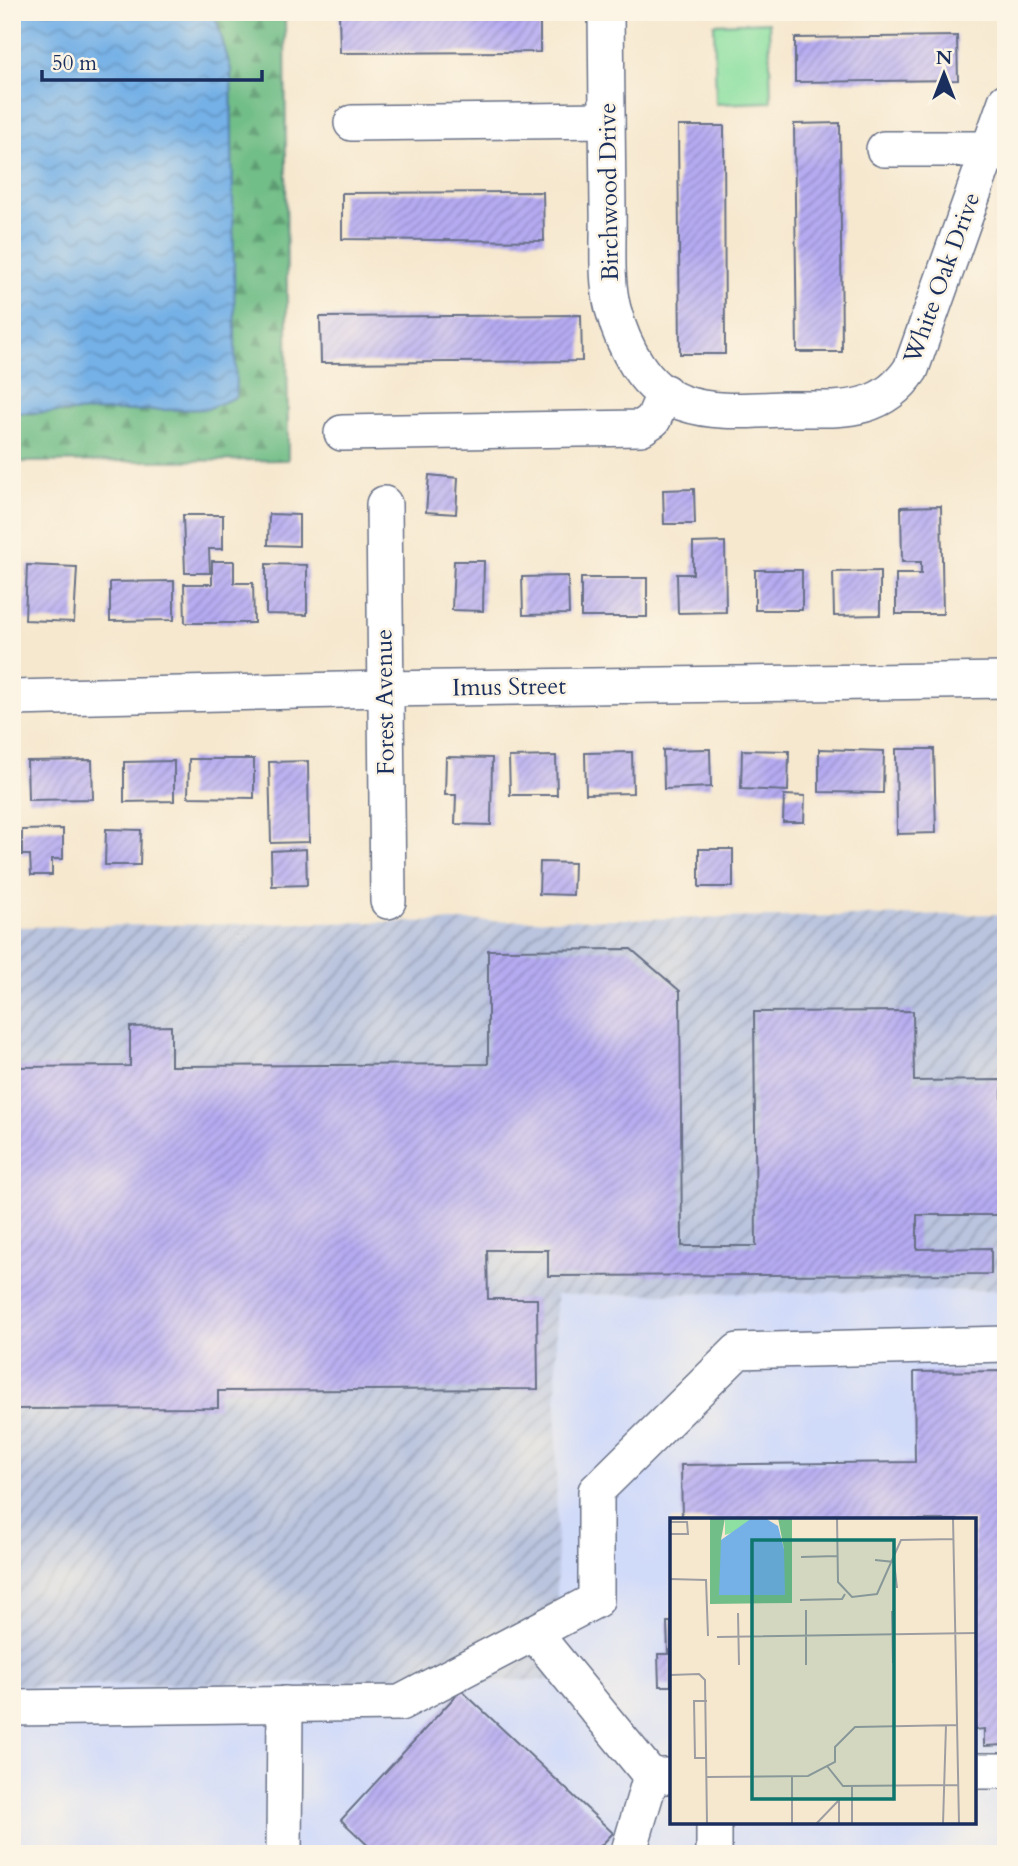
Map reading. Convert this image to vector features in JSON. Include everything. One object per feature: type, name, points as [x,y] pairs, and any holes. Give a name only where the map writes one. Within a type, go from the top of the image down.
[{"type":"street","name":"Birchwood Drive","points":[[606,12],[612,306],[625,347],[638,367]]},
{"type":"street","name":"White Oak Drive","points":[[638,367],[665,392],[681,402],[714,410],[851,407],[880,400],[898,389],[911,369],[997,152],[1006,101]]},
{"type":"street","points":[[352,123],[607,120]]},
{"type":"street","points":[[884,149],[997,152]]},
{"type":"street","points":[[342,433],[641,428],[653,419],[665,392]]},
{"type":"street","name":"Forest Avenue","points":[[384,504],[383,689],[388,901]]},
{"type":"street","name":"Imus Street","points":[[12,698],[383,689],[1006,680]]},
{"type":"street","points":[[12,1708],[400,1703],[596,1600],[596,1491],[738,1351],[1006,1344]]},
{"type":"street","points":[[534,1633],[661,1776],[628,1854]]},
{"type":"street","points":[[284,1854],[285,1704]]},
{"type":"street","points":[[976,1771],[1006,1771]]},
{"type":"street","points":[[714,1824],[714,1854]]},
{"type":"shaded area","points":[[1006,914],[1006,1290],[556,1295],[557,1680],[12,1686],[12,927]]},
{"type":"shaded area","points":[[1006,1290],[1006,1854],[12,1854],[12,1686],[556,1680],[556,1295]]},
{"type":"green space","points":[[214,12],[285,12],[288,460],[12,462],[12,413],[206,409],[235,396],[231,70]]},
{"type":"green space","points":[[769,22],[771,102],[716,104],[714,24]]},
{"type":"water","points":[[12,12],[214,12],[231,70],[236,397],[207,409],[12,413]]},
{"type":"building","points":[[339,12],[540,12],[540,52],[340,53]]},
{"type":"building","points":[[957,36],[958,80],[795,82],[795,38]]},
{"type":"building","points":[[840,123],[842,352],[797,352],[794,124]]},
{"type":"building","points":[[678,126],[724,126],[725,354],[680,354]]},
{"type":"building","points":[[543,192],[544,241],[342,239],[342,193]]},
{"type":"building","points":[[581,315],[582,361],[321,363],[320,317]]},
{"type":"building","points":[[429,475],[458,478],[456,514],[426,512]]},
{"type":"building","points":[[694,489],[695,524],[664,524],[663,490]]},
{"type":"building","points":[[941,506],[943,614],[896,614],[896,574],[921,574],[921,562],[902,562],[901,507]]},
{"type":"building","points":[[269,514],[299,515],[299,546],[268,545]]},
{"type":"building","points":[[183,515],[223,515],[223,549],[209,549],[210,573],[185,573]]},
{"type":"building","points":[[725,542],[726,612],[678,613],[677,574],[693,574],[693,543]]},
{"type":"building","points":[[212,561],[234,561],[234,583],[253,583],[254,623],[185,623],[184,584],[212,584]]},
{"type":"building","points":[[454,561],[484,561],[483,611],[452,610]]},
{"type":"building","points":[[266,564],[307,565],[307,615],[266,614]]},
{"type":"building","points":[[27,565],[77,567],[74,622],[25,620]]},
{"type":"building","points":[[755,570],[802,570],[802,610],[755,610]]},
{"type":"building","points":[[880,571],[880,615],[834,616],[833,572]]},
{"type":"building","points":[[568,576],[569,614],[523,615],[522,577]]},
{"type":"building","points":[[581,578],[647,578],[647,617],[581,617]]},
{"type":"building","points":[[174,581],[174,620],[110,621],[110,582]]},
{"type":"building","points":[[710,749],[711,787],[664,789],[663,750]]},
{"type":"building","points":[[819,749],[884,751],[883,793],[819,792]]},
{"type":"building","points":[[896,749],[934,749],[936,833],[897,834]]},
{"type":"building","points":[[742,750],[789,751],[788,791],[741,789]]},
{"type":"building","points":[[632,752],[633,793],[586,794],[585,753]]},
{"type":"building","points":[[556,756],[557,795],[510,795],[509,757]]},
{"type":"building","points":[[446,757],[492,758],[491,825],[455,824],[456,795],[445,795]]},
{"type":"building","points":[[189,759],[254,759],[254,798],[188,797]]},
{"type":"building","points":[[92,760],[93,799],[28,800],[27,761]]},
{"type":"building","points":[[174,761],[174,801],[124,802],[124,762]]},
{"type":"building","points":[[308,761],[309,842],[271,843],[269,762]]},
{"type":"building","points":[[784,795],[805,796],[804,822],[783,822]]},
{"type":"building","points":[[63,829],[63,859],[52,859],[52,875],[31,875],[30,855],[22,855],[22,830]]},
{"type":"building","points":[[106,829],[141,830],[140,865],[105,865]]},
{"type":"building","points":[[306,849],[307,885],[272,886],[271,851]]},
{"type":"building","points":[[699,849],[733,849],[733,887],[699,887]]},
{"type":"building","points":[[540,862],[574,863],[573,895],[539,894]]},
{"type":"building","points":[[631,949],[680,991],[682,1246],[756,1246],[754,1012],[913,1011],[914,1081],[1002,1080],[1002,1215],[917,1215],[917,1249],[991,1248],[991,1274],[548,1276],[548,1250],[487,1250],[488,1299],[537,1299],[538,1389],[218,1391],[218,1408],[12,1409],[12,1067],[130,1066],[130,1027],[171,1026],[171,1066],[488,1064],[488,950]]},
{"type":"building","points":[[1006,1371],[1006,1745],[984,1746],[984,1729],[976,1730],[976,1518],[682,1518],[681,1465],[915,1462],[914,1372]]},
{"type":"building","points":[[667,1622],[670,1622],[670,1686],[659,1686],[658,1654],[668,1654]]},
{"type":"building","points":[[461,1690],[613,1833],[593,1854],[377,1854],[341,1820]]}]
